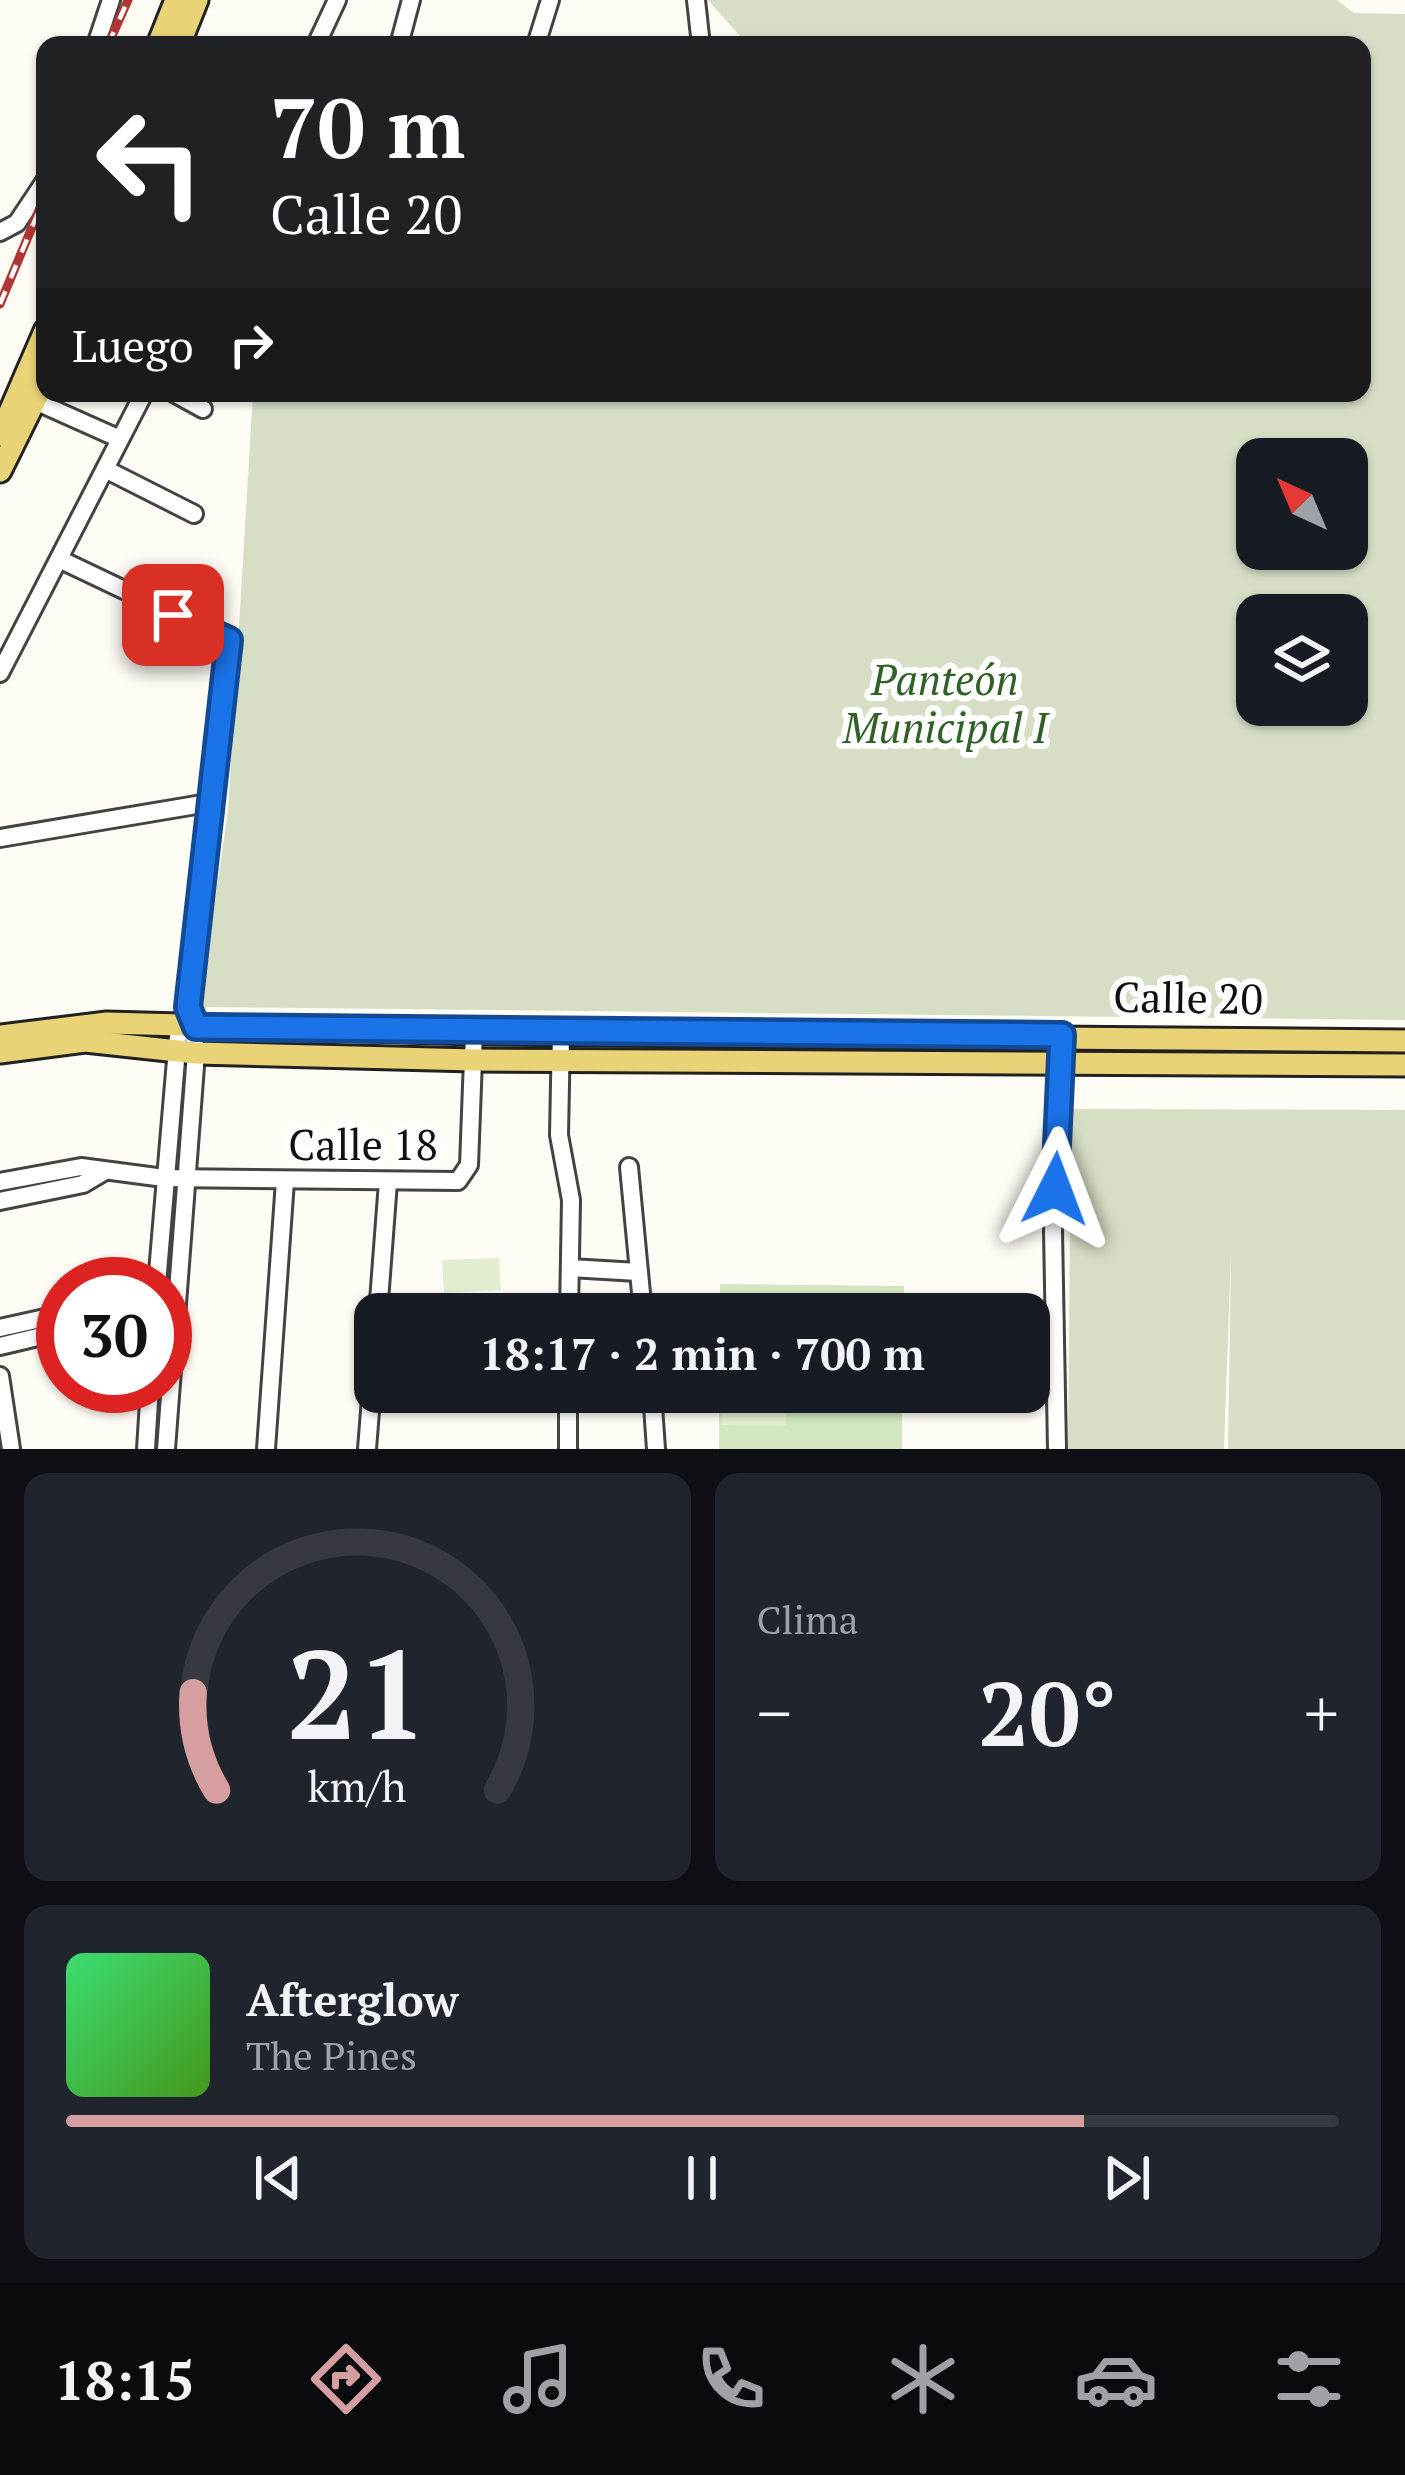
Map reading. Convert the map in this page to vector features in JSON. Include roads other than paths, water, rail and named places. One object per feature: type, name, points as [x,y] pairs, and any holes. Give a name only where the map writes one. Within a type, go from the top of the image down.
[{"type":"main road","points":[[162,36],[176,0]]},
{"type":"main road","points":[[183,36],[197,0]]},
{"type":"main road","points":[[0,435],[34,392]]},
{"type":"main road","points":[[0,471],[34,392]]},
{"type":"main road","name":"Calle 20","points":[[0,1036],[81,1023],[188,1020],[474,1033],[1405,1040]]},
{"type":"main road","points":[[344,1056],[346,1030]]},
{"type":"main road","points":[[818,1061],[820,1034]]},
{"type":"main road","points":[[1223,1063],[1224,1038]]},
{"type":"main road","name":"Calle 20","points":[[0,1052],[85,1040],[186,1052],[475,1060],[1405,1065]]},
{"type":"street","points":[[99,36],[110,0]]},
{"type":"street","points":[[320,36],[337,0]]},
{"type":"street","points":[[401,36],[411,0]]},
{"type":"street","points":[[539,36],[550,0]]},
{"type":"street","points":[[696,0],[700,36]]},
{"type":"street","points":[[8,228],[36,192]]},
{"type":"street","points":[[52,402],[120,439]]},
{"type":"street","points":[[0,673],[139,402]]},
{"type":"street","points":[[190,402],[203,409]]},
{"type":"street","points":[[105,469],[194,514]]},
{"type":"street","points":[[59,560],[229,640],[188,1020],[187,1178],[166,1449]]},
{"type":"street","points":[[0,838],[214,802]]},
{"type":"street","points":[[561,1031],[560,1135],[571,1200],[569,1293]]},
{"type":"street","name":"Calle 18","points":[[0,1182],[81,1167],[164,1178],[388,1182],[464,1178],[474,1033]]},
{"type":"street","points":[[1058,1449],[1053,1231],[1062,1035]]},
{"type":"street","points":[[159,1257],[164,1178],[186,1052]]},
{"type":"street","points":[[628,1166],[641,1293]]},
{"type":"street","points":[[0,1201],[83,1184],[105,1172]]},
{"type":"street","points":[[266,1449],[286,1181]]},
{"type":"street","points":[[380,1293],[388,1182]]},
{"type":"street","points":[[569,1268],[638,1272]]},
{"type":"street","points":[[0,1328],[36,1320]]},
{"type":"street","points":[[0,1346],[36,1337]]},
{"type":"street","points":[[0,1376],[11,1449]]},
{"type":"street","points":[[146,1449],[148,1413]]},
{"type":"street","points":[[368,1449],[370,1413]]},
{"type":"street","points":[[568,1413],[568,1449]]},
{"type":"street","points":[[653,1413],[656,1449]]},
{"type":"railway","points":[[112,36],[128,0]]},
{"type":"railway","points":[[0,304],[36,218]]},
{"type":"park label","name":"Panteón Municipal I","points":[[945,704]]}]
